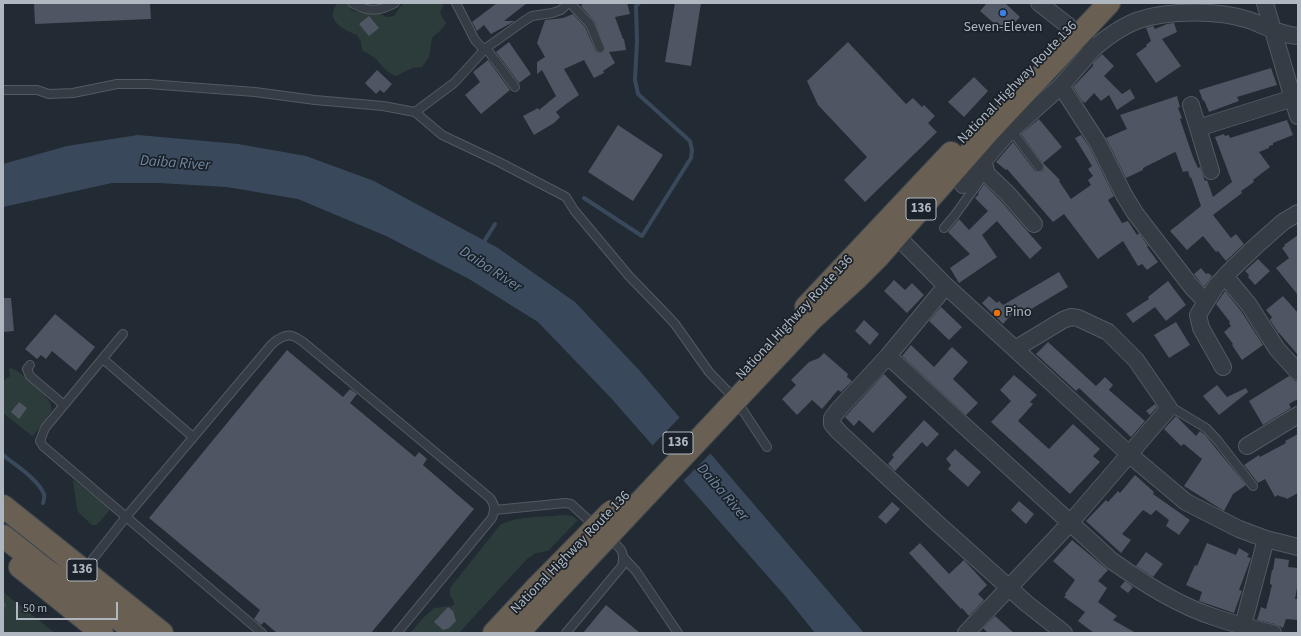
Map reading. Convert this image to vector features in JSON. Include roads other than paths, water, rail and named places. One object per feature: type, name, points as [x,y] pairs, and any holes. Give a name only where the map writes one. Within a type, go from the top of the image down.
[{"type":"highway","name":"National Highway Route 136","points":[[1081,37],[1094,3]]},
{"type":"highway","name":"National Highway Route 136","points":[[494,633],[542,594],[643,490],[890,229],[1081,37],[1109,3]]},
{"type":"highway","name":"136","points":[[3,506],[162,633]]},
{"type":"highway","points":[[3,523],[52,561],[88,596]]},
{"type":"highway","points":[[3,536],[46,570],[88,596],[137,633]]},
{"type":"highway","name":"136","points":[[3,554],[102,633]]},
{"type":"highway","name":"National Highway Route 136","points":[[518,633],[542,594]]},
{"type":"street","points":[[1039,3],[1081,37],[1107,37],[1120,28],[1139,20],[1160,15],[1200,13],[1218,14],[1249,20],[1274,31],[1298,36]]},
{"type":"street","points":[[1265,3],[1298,116]]},
{"type":"street","points":[[963,185],[984,166],[1011,130],[1061,86],[1081,37]]},
{"type":"street","points":[[1061,86],[1098,143],[1135,213],[1186,280],[1206,302]]},
{"type":"street","points":[[1198,128],[1293,98]]},
{"type":"street","points":[[1191,105],[1211,171]]},
{"type":"street","points":[[984,166],[1034,224]]},
{"type":"street","points":[[1223,367],[1201,328],[1198,315],[1216,286],[1257,245],[1283,222],[1298,213]]},
{"type":"street","points":[[890,229],[946,286],[1014,349],[1130,455],[1186,502],[1239,529],[1266,539],[1298,547]]},
{"type":"street","points":[[1226,276],[1250,305],[1277,349],[1298,372]]},
{"type":"street","points":[[946,286],[888,356],[839,409],[832,418],[832,424],[937,523],[1010,588],[1064,633]]},
{"type":"street","points":[[966,633],[1070,523],[1170,408],[1136,360],[1112,336],[1101,328],[1078,318],[1071,317],[1063,320],[1014,349]]},
{"type":"street","points":[[888,356],[1112,561],[1135,577],[1184,604],[1242,629],[1273,633]]},
{"type":"street","points":[[1247,446],[1298,415]]},
{"type":"street","points":[[1242,629],[1266,539]]},
{"type":"lane","points":[[352,3],[375,10],[388,7],[395,3]]},
{"type":"lane","points":[[456,3],[475,40],[485,49],[515,87]]},
{"type":"lane","points":[[414,112],[439,96],[454,83],[485,49],[532,16],[561,10],[569,3],[590,24],[600,48]]},
{"type":"lane","points":[[3,90],[37,90],[48,94],[73,93],[117,84],[148,84],[247,92],[383,106],[414,112],[442,135],[499,162],[566,197],[574,210],[629,276],[675,324],[727,400],[767,447]]},
{"type":"lane","points":[[1011,130],[1039,167]]},
{"type":"lane","points":[[944,228],[955,215],[984,166]]},
{"type":"lane","points":[[123,334],[45,428],[40,441],[43,446],[262,633]]},
{"type":"lane","points":[[84,571],[126,517],[272,344],[278,338],[286,335],[292,336],[308,346],[493,502],[495,510],[492,518],[397,633]]},
{"type":"lane","points":[[103,359],[193,437]]},
{"type":"lane","points":[[30,365],[26,369],[30,376],[64,405]]},
{"type":"lane","points":[[1170,408],[1206,428],[1253,486]]},
{"type":"lane","points":[[495,510],[565,503],[571,504],[623,551],[624,558],[622,566],[566,633]]},
{"type":"lane","points":[[624,558],[636,571],[678,633]]},
{"type":"water","name":"Daiba River","points":[[138,135],[238,144],[306,156],[374,181],[498,248],[575,302],[639,370],[864,633],[815,633],[786,597],[610,397],[538,322],[469,279],[386,236],[298,199],[227,187],[159,183],[112,183],[3,207],[3,164],[67,146]]},
{"type":"waterway","points":[[584,198],[642,236],[691,158],[692,150],[690,141],[638,94],[635,80],[637,41],[636,6],[639,3]]},
{"type":"waterway","points":[[482,245],[495,224]]},
{"type":"waterway","points":[[3,455],[37,483],[44,494],[43,503]]},
{"type":"place","name":"Seven-Eleven","points":[[1003,13]]},
{"type":"place","name":"Pino","points":[[997,313]]}]
